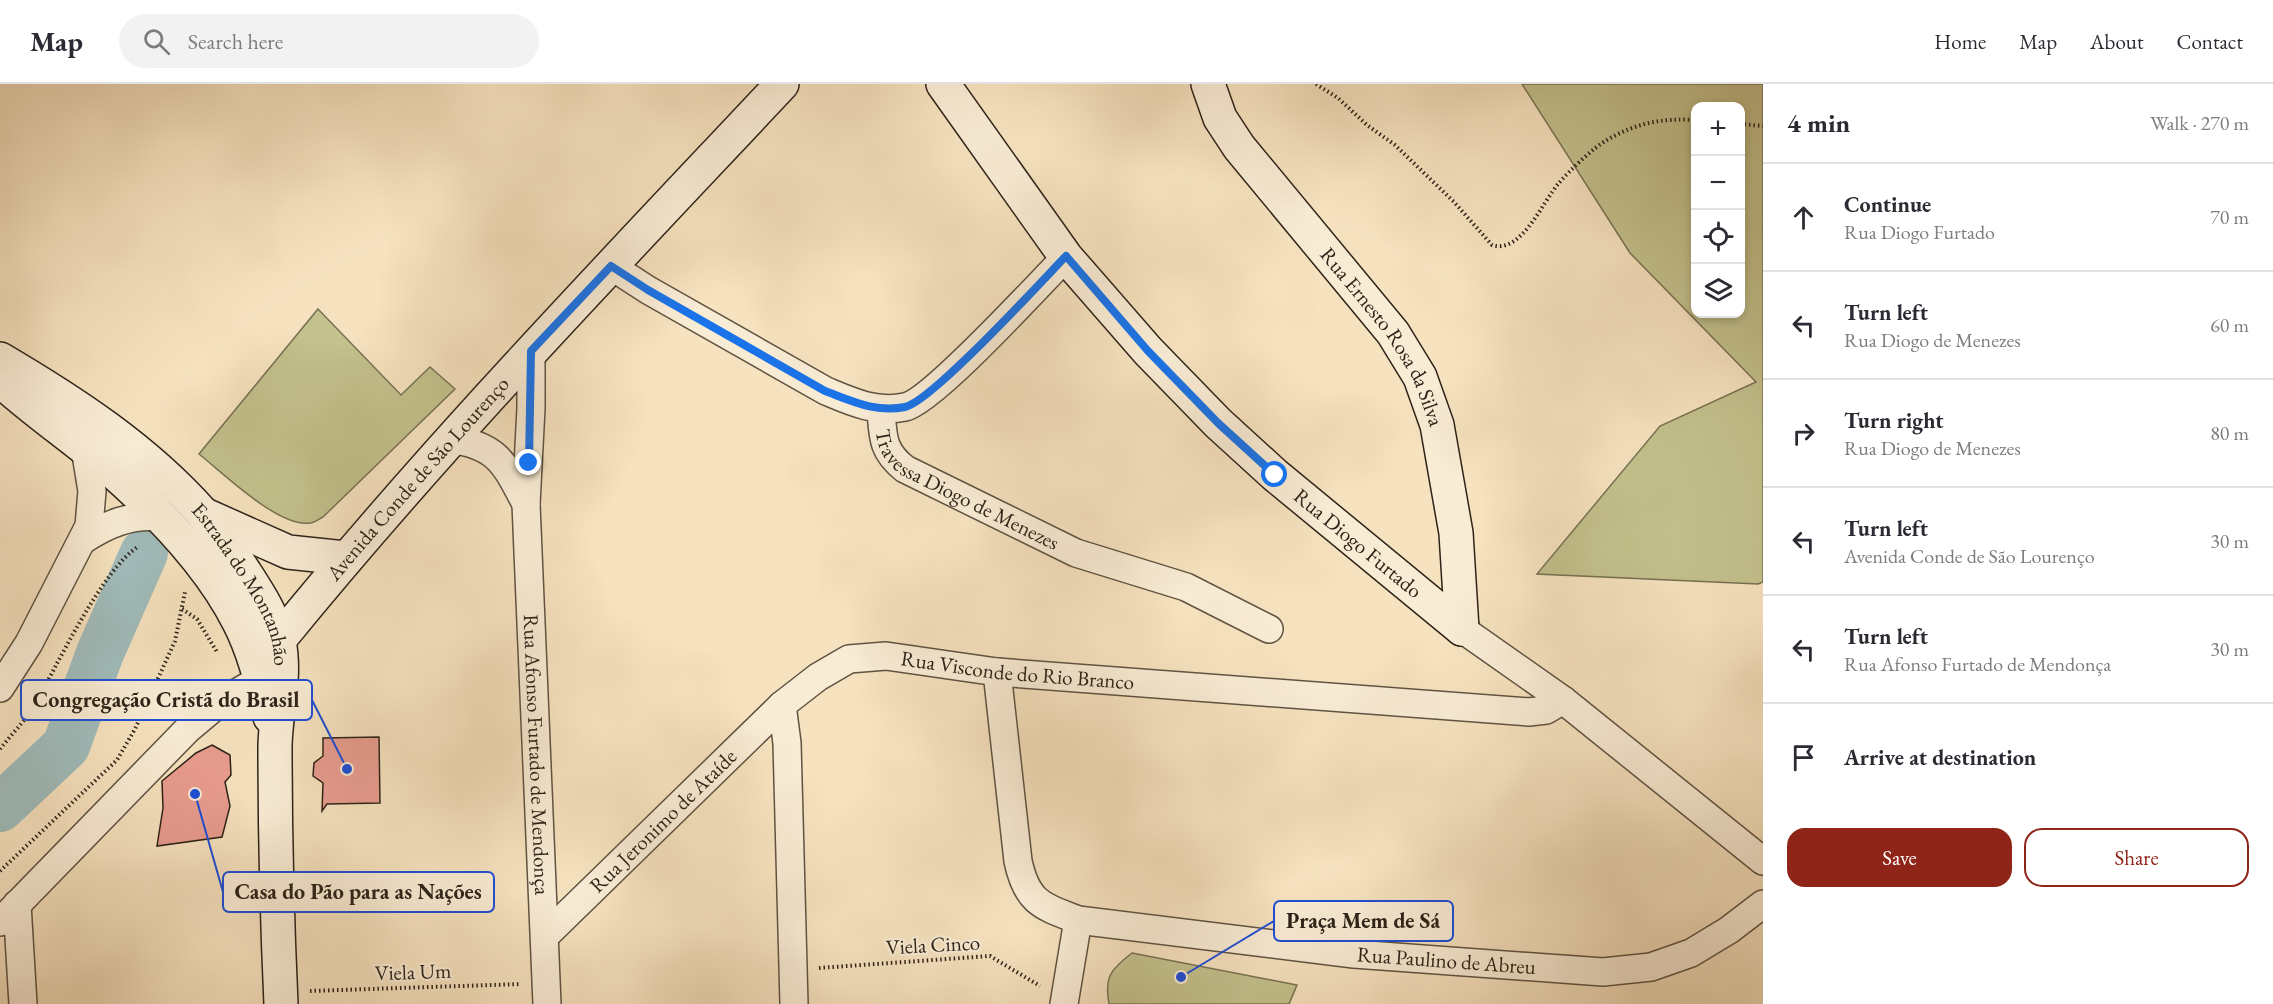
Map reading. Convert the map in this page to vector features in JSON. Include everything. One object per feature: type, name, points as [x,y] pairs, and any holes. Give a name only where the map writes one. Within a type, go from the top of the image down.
[{"type":"street","name":"Avenida Conde de São Lourenço","points":[[279,640],[345,558],[449,439],[782,84]]},
{"type":"street","name":"Rua Diogo Furtado","points":[[943,84],[1066,256],[1148,351],[1218,423],[1275,475],[1462,629],[1563,700],[1763,861]]},
{"type":"street","name":"Rua Ernesto Rosa da Silva","points":[[1208,84],[1220,118],[1239,147],[1393,333],[1420,377],[1437,425],[1456,533],[1462,629]]},
{"type":"street","points":[[611,266],[648,290],[825,391],[881,410],[908,407],[947,377],[1066,256]]},
{"type":"street","name":"Rua Afonso Furtado de Mendonça","points":[[531,351],[531,408],[526,504],[546,993]]},
{"type":"street","name":"Estrada do Montanhão","points":[[0,359],[108,428],[157,468],[202,513],[228,547],[262,600],[279,640],[282,684],[275,736]]},
{"type":"street","name":"Estrada do Montanhão","points":[[0,380],[111,470],[193,554],[239,622],[248,686],[275,736]]},
{"type":"street","name":"Travessa Diogo de Menezes","points":[[881,410],[887,450],[893,459],[905,469],[1076,554],[1186,587],[1269,629]]},
{"type":"street","name":"Rua Afonso Furtado de Mendonça","points":[[449,439],[469,441],[491,452],[506,467],[526,504]]},
{"type":"street","points":[[0,688],[29,643],[52,594],[89,526],[93,503],[85,448]]},
{"type":"street","points":[[202,513],[288,552],[345,558]]},
{"type":"street","points":[[83,540],[119,521],[145,516],[160,518]]},
{"type":"street","points":[[22,1004],[9,913],[187,730],[248,686],[279,640]]},
{"type":"street","name":"Rua Visconde do Rio Branco","points":[[782,705],[818,677],[849,659],[886,656],[997,672],[1530,712],[1546,710],[1563,700]]},
{"type":"street","name":"Rua Paulino de Abreu","points":[[997,672],[1018,861],[1022,879],[1030,893],[1042,906],[1078,920],[1353,954],[1603,972],[1651,968],[1691,953],[1729,930],[1763,904]]},
{"type":"street","points":[[782,705],[787,743],[794,1004]]},
{"type":"street","name":"Rua Jeronimo de Ataíde","points":[[545,936],[782,705]]},
{"type":"street","points":[[275,736],[281,998]]},
{"type":"street","points":[[1064,1002],[1078,920]]},
{"type":"path","points":[[1316,84],[1338,98],[1367,125],[1395,145],[1454,202],[1492,245],[1499,247],[1509,245],[1519,237],[1559,183],[1605,141],[1635,125],[1673,119],[1691,120]]},
{"type":"path","points":[[1745,124],[1763,126]]},
{"type":"path","points":[[0,749],[32,709],[99,591],[129,552],[142,544]]},
{"type":"path","points":[[0,871],[117,760],[135,729],[175,641],[185,588]]},
{"type":"path","points":[[182,609],[197,619],[216,650],[248,686]]},
{"type":"path","name":"Viela Cinco","points":[[793,970],[990,956],[1064,1002]]},
{"type":"path","name":"Viela Um","points":[[281,998],[546,993]]},
{"type":"shaded area","points":[[1522,84],[1763,84],[1763,582],[1758,584],[1537,574],[1660,426],[1756,382],[1693,318],[1745,318],[1745,102],[1691,102],[1691,315],[1630,253]]},
{"type":"shaded area","points":[[318,309],[401,395],[430,367],[455,389],[323,517],[312,523],[297,522],[268,508],[236,486],[199,454]]},
{"type":"shaded area","points":[[1132,953],[1297,985],[1289,1004],[1109,1004],[1108,987],[1111,974]]},
{"type":"building","points":[[379,737],[380,803],[327,804],[322,811],[323,783],[313,776],[314,763],[323,756],[323,738]]},
{"type":"building","points":[[212,745],[230,755],[231,775],[225,782],[230,806],[222,837],[157,846],[163,808],[162,781],[196,753]]},
{"type":"waterway","points":[[0,808],[66,746],[100,653],[144,553]]},
{"type":"place","name":"Congregação Cristã do Brasil","points":[[347,769]]},
{"type":"place","name":"Casa do Pão para as Nações","points":[[195,794]]},
{"type":"place","name":"Praça Mem de Sá","points":[[1181,977]]},
{"type":"route","points":[[529,463],[531,351],[611,266],[648,290],[825,391],[881,410],[908,407],[947,377],[1066,256],[1148,351],[1218,423],[1275,475]]}]
